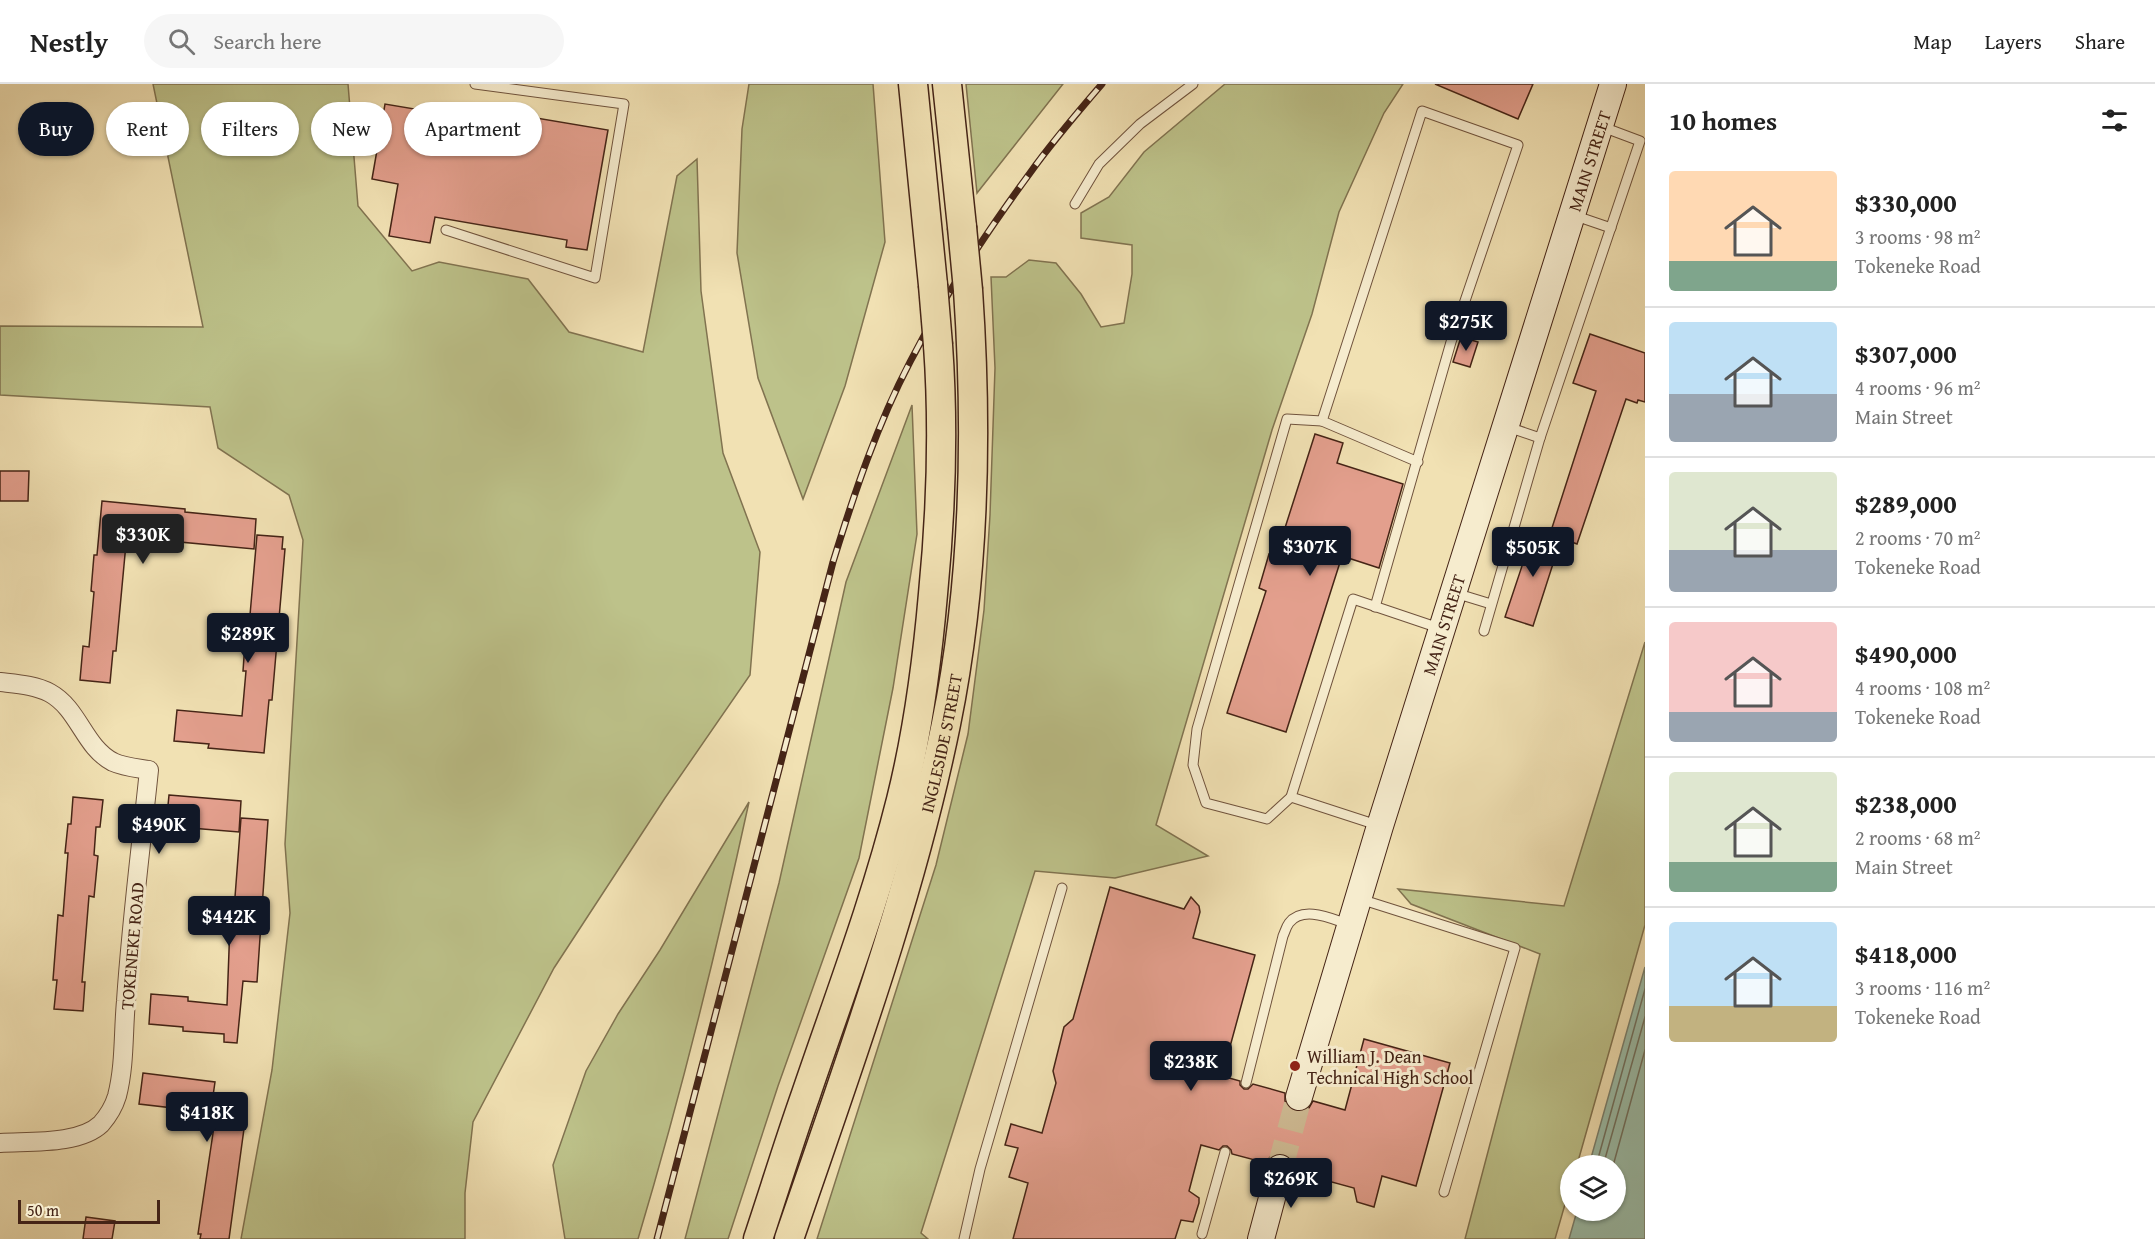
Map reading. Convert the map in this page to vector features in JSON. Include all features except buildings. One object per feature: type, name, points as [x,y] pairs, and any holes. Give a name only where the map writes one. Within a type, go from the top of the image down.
[{"type":"main road","name":"INGLESIDE STREET","points":[[758,1239],[877,884],[901,799],[917,723],[929,642],[937,552],[941,387],[914,84]]},
{"type":"main road","name":"INGLESIDE STREET","points":[[789,1239],[877,978],[930,795],[946,721],[965,593],[972,509],[974,373],[962,227],[946,84]]},
{"type":"main road","name":"MAIN STREET","points":[[1299,1097],[1380,826],[1570,214],[1613,84]]},
{"type":"main road","points":[[1261,1239],[1280,1168]]},
{"type":"street","name":"TOKENEKE ROAD","points":[[0,682],[29,686],[51,694],[75,717],[89,740],[103,755],[115,763],[149,770],[126,1001],[123,1060],[114,1104],[101,1124],[85,1134],[67,1139],[0,1143]]},
{"type":"lane","points":[[446,230],[595,278],[624,104],[476,84]]},
{"type":"lane","points":[[1075,204],[1099,164],[1140,124],[1193,84]]},
{"type":"lane","points":[[1322,420],[1422,111],[1518,145],[1451,342],[1375,607]]},
{"type":"lane","points":[[1484,631],[1540,438],[1640,141],[1599,126]]},
{"type":"lane","points":[[1570,214],[1611,228]]},
{"type":"lane","points":[[1418,462],[1322,420],[1287,419],[1197,729],[1193,765],[1206,803],[1268,819],[1291,797],[1353,599],[1442,629]]},
{"type":"lane","points":[[1505,426],[1540,438]]},
{"type":"lane","points":[[1453,592],[1491,604]]},
{"type":"lane","points":[[1291,797],[1380,826]]},
{"type":"lane","points":[[964,1239],[980,1169],[1062,888]]},
{"type":"lane","points":[[1358,898],[1515,948],[1444,1192]]},
{"type":"lane","points":[[1246,1083],[1283,936],[1289,923],[1306,914],[1350,925]]},
{"type":"lane","points":[[1202,1234],[1225,1152]]},
{"type":"green space","points":[[153,84],[348,84],[349,102],[311,102],[311,156],[354,156],[358,206],[412,271],[439,262],[528,279],[569,332],[643,352],[677,176],[697,159],[701,291],[723,453],[760,552],[750,675],[665,798],[554,968],[473,1122],[465,1193],[465,1239],[241,1239],[272,1070],[290,913],[285,844],[303,540],[289,495],[218,448],[210,407],[0,395],[0,326],[203,327],[168,156],[189,156],[189,102],[157,102]]},
{"type":"green space","points":[[749,84],[873,84],[885,242],[845,386],[803,499],[758,378],[737,253],[742,129]]},
{"type":"green space","points":[[966,84],[1063,84],[977,193]]},
{"type":"green space","points":[[1225,84],[1403,84],[1384,113],[1339,212],[1312,314],[1272,430],[1156,825],[1208,856],[1115,878],[1035,871],[921,1233],[928,1239],[817,1239],[936,865],[968,734],[984,610],[990,515],[995,368],[991,277],[1006,277],[1029,260],[1056,263],[1081,294],[1101,327],[1124,323],[1132,274],[1132,245],[1081,238],[1081,213],[1109,197],[1144,152]]},
{"type":"green space","points":[[912,405],[917,534],[893,688],[859,858],[778,1086],[728,1239],[685,1239],[779,883],[846,582]]},
{"type":"green space","points":[[1645,642],[1645,925],[1580,1155],[1560,1155],[1560,1221],[1555,1239],[1465,1239],[1540,954],[1411,904],[1398,889],[1564,906]]},
{"type":"green space","points":[[749,802],[698,1022],[638,1239],[565,1239],[553,1165],[586,1071],[618,1014],[660,950]]},
{"type":"water","points":[[1645,967],[1645,1239],[1569,1239],[1574,1221],[1626,1221],[1626,1155],[1592,1155]]},
{"type":"tunnel","points":[[1280,1168],[1299,1097]]},
{"type":"railway","points":[[657,1239],[833,562],[867,460],[898,386],[951,289],[1038,161],[1102,84]]},
{"type":"place","name":"William J. Dean Technical High School","points":[[1295,1066]]}]
